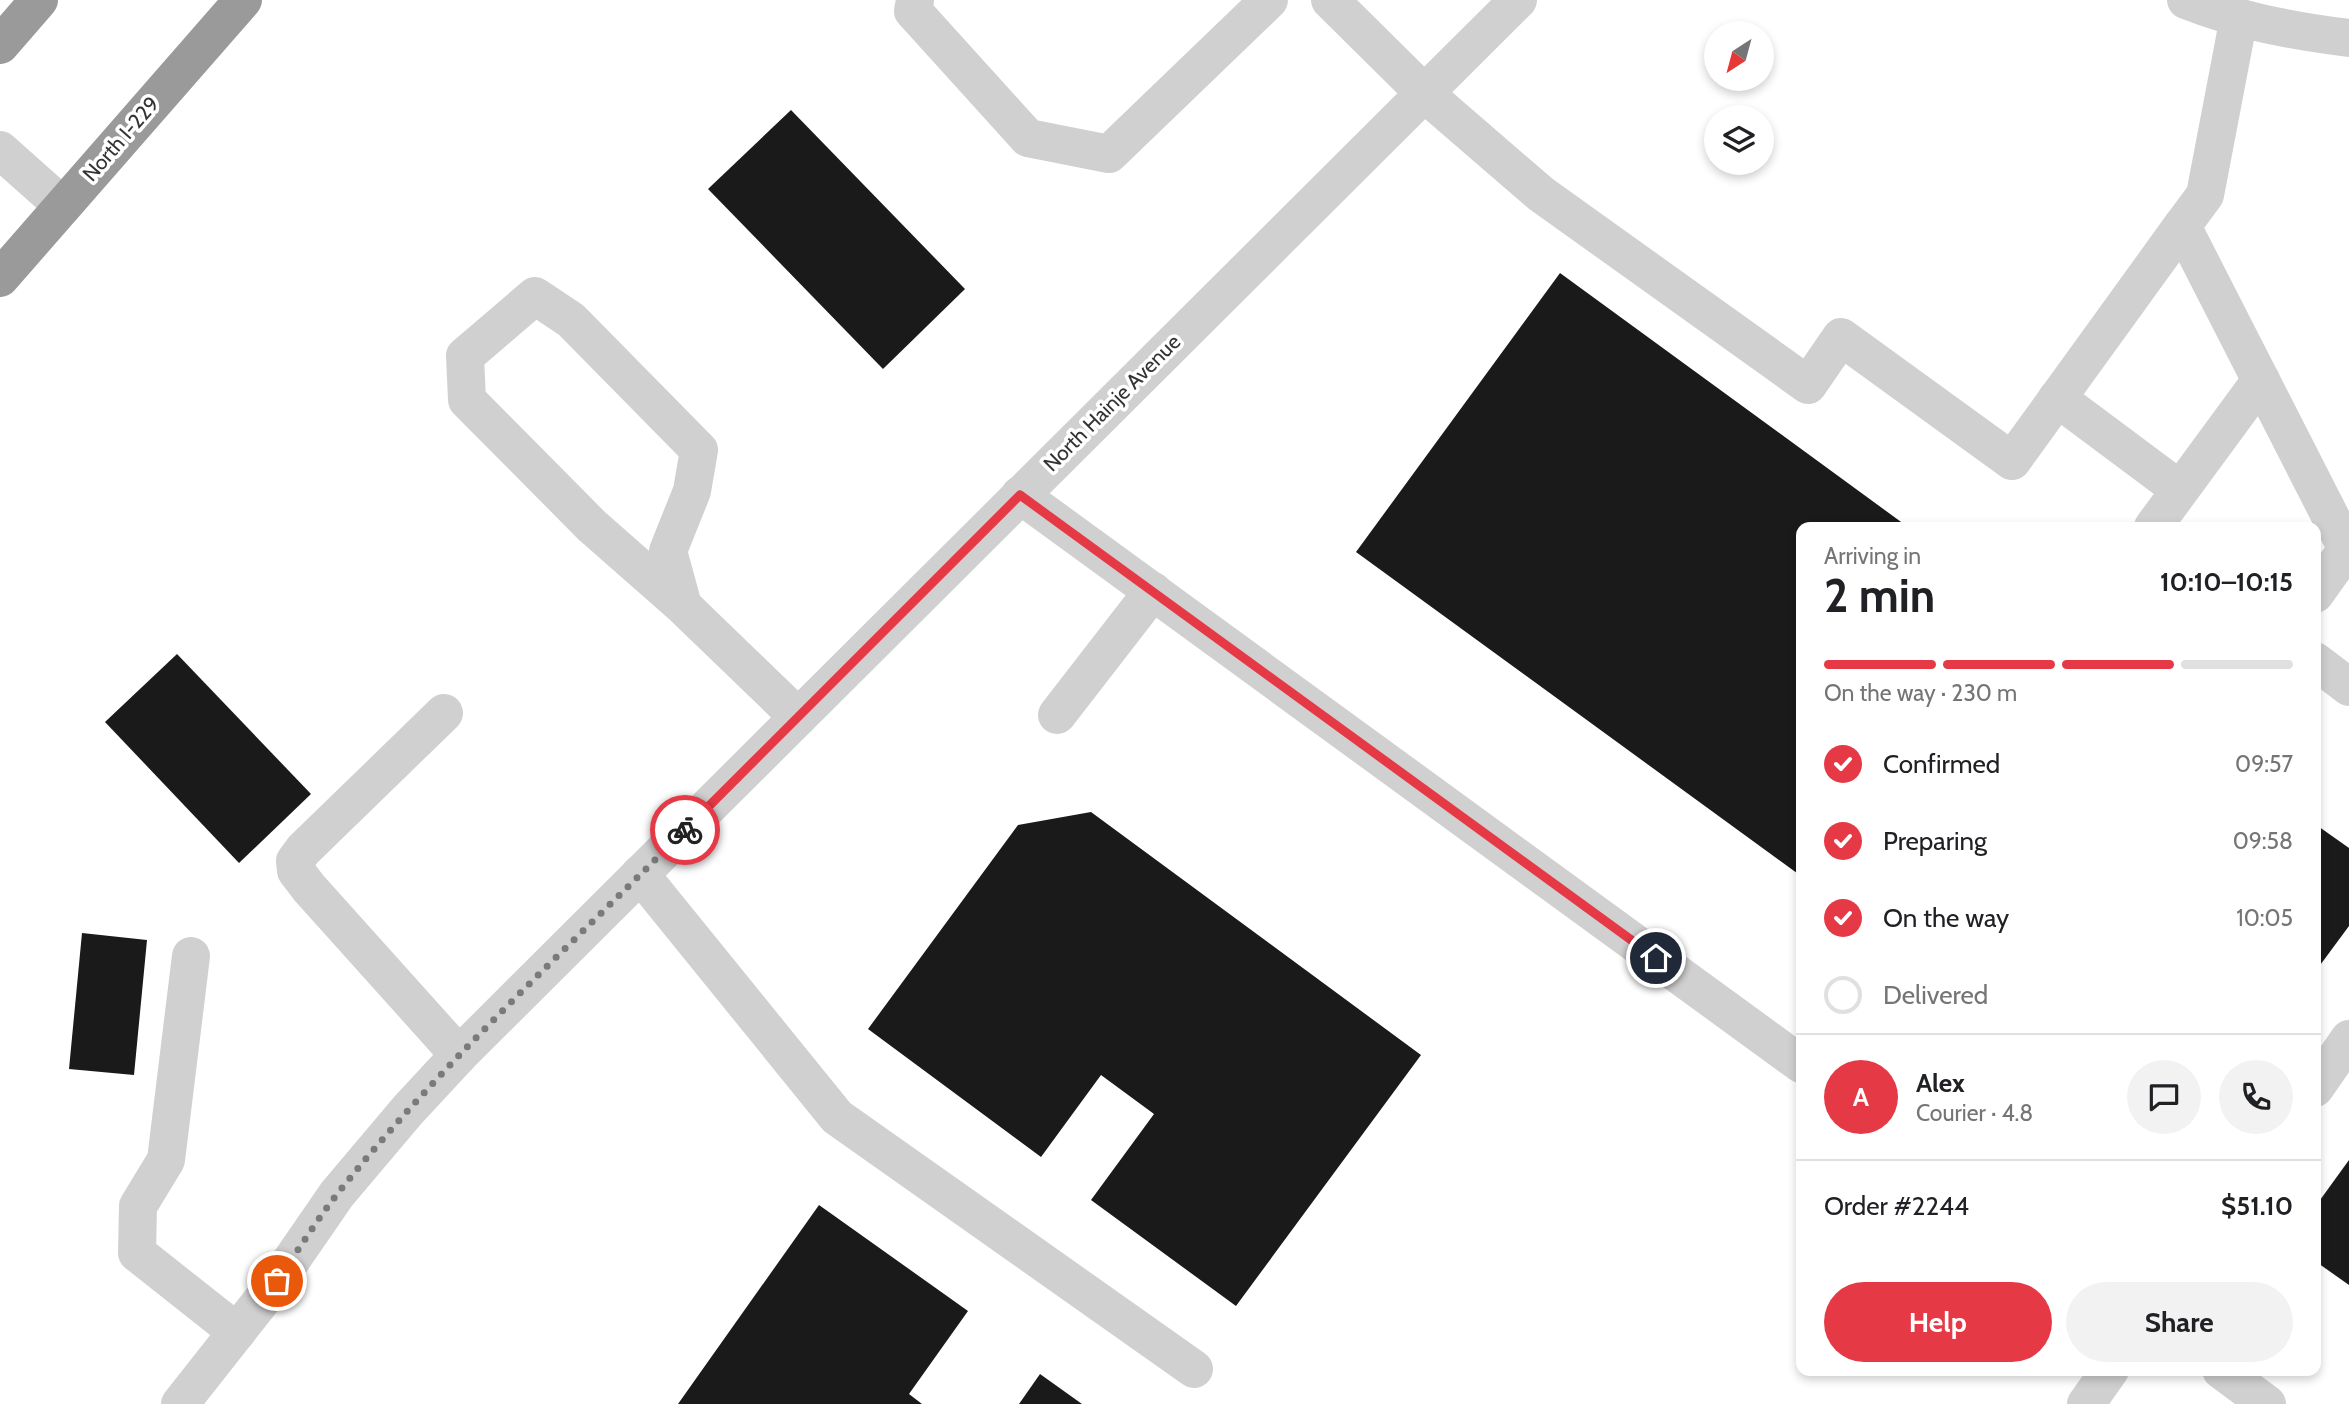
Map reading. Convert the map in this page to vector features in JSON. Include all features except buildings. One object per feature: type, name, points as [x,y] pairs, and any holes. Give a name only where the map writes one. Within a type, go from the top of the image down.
[{"type":"highway","points":[[0,45],[39,0]]},
{"type":"highway","name":"North I-229","points":[[0,278],[243,0]]},
{"type":"highway","points":[[128,131],[265,0]]},
{"type":"street","points":[[915,0],[913,11],[1028,138],[1109,154],[1269,0]]},
{"type":"street","points":[[1330,0],[1424,93],[1541,194],[1808,385],[1841,337],[2012,461],[2205,195],[2239,17]]},
{"type":"street","name":"North Hainje Avenue","points":[[180,1404],[277,1281],[337,1194],[459,1055],[1518,0]]},
{"type":"street","points":[[2186,0],[2216,11],[2293,31],[2349,38]]},
{"type":"street","points":[[0,150],[63,206]]},
{"type":"street","points":[[2182,226],[2348,551],[2321,586]]},
{"type":"street","points":[[683,606],[668,551],[692,491],[699,450],[571,320],[535,296],[465,356],[467,400],[592,526],[683,606],[798,717]]},
{"type":"street","points":[[2156,522],[2261,380]]},
{"type":"street","points":[[2057,398],[2179,489]]},
{"type":"street","points":[[1020,495],[1796,1060]]},
{"type":"street","points":[[1057,715],[1153,591]]},
{"type":"street","points":[[2321,666],[2349,687]]},
{"type":"street","points":[[444,713],[303,850],[295,862],[296,871],[309,888],[459,1055]]},
{"type":"street","points":[[640,874],[837,1117],[1194,1369]]},
{"type":"street","points":[[191,956],[166,1160],[138,1206],[137,1253],[237,1332]]},
{"type":"street","points":[[2321,1079],[2349,1039]]},
{"type":"street","points":[[2086,1404],[2106,1376]]},
{"type":"street","points":[[2229,1376],[2267,1404]]},
{"type":"way so far","points":[[277,1281],[337,1194],[408,1110],[459,1055],[685,830]]},
{"type":"route","points":[[685,830],[1020,495],[1656,958]]}]
